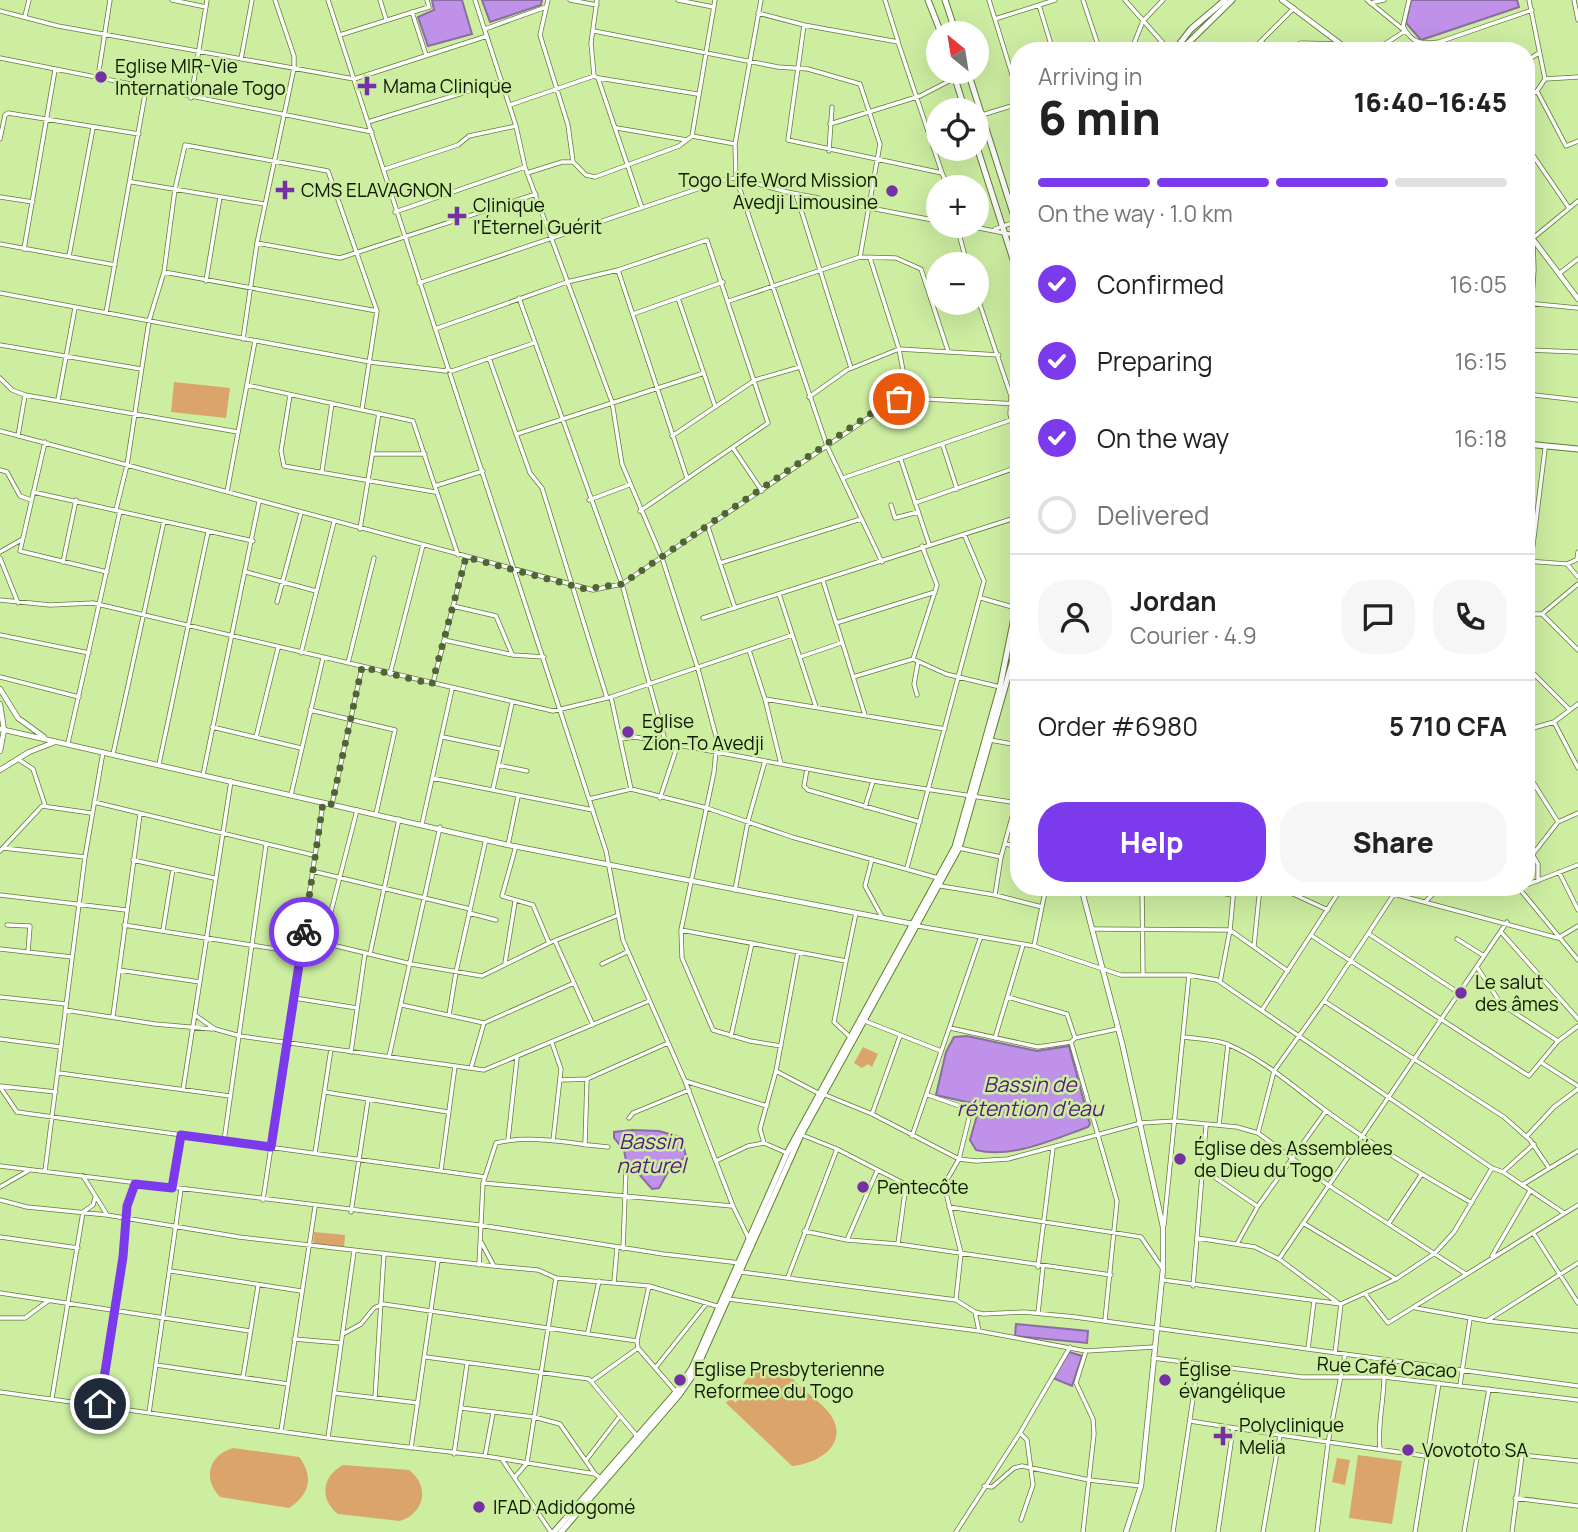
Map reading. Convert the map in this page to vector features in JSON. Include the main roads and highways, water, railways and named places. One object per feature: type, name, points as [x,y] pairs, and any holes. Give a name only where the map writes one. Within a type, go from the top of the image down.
[{"type":"main road","points":[[928,0],[936,21]]},
{"type":"main road","points":[[945,0],[952,21]]},
{"type":"main road","points":[[1180,42],[1225,0]]},
{"type":"main road","points":[[1189,42],[1233,0]]},
{"type":"main road","points":[[972,84],[1010,201]]},
{"type":"main road","points":[[982,161],[1010,247]]},
{"type":"main road","points":[[1535,447],[1578,449]]},
{"type":"main road","points":[[1535,447],[1578,449]]},
{"type":"main road","points":[[552,1532],[676,1392],[692,1368],[850,1037],[941,886],[960,848],[1000,687],[1010,661]]},
{"type":"main road","points":[[561,1532],[600,1477],[695,1372],[739,1272],[748,1237],[787,1153],[865,1021],[955,847],[1010,669]]},
{"type":"water","points":[[432,0],[462,0],[472,34],[428,46],[418,17],[434,10]]},
{"type":"water","points":[[482,0],[542,0],[541,5],[490,22]]},
{"type":"water","points":[[1411,0],[1517,0],[1519,7],[1421,40],[1406,23]]},
{"type":"water","name":"Bassin de rétention d'eau","points":[[967,1036],[1037,1051],[1069,1046],[1090,1124],[1088,1127],[1018,1150],[976,1150],[970,1140],[980,1105],[936,1095],[946,1052],[954,1037]]},
{"type":"water","name":"Bassin naturel","points":[[659,1131],[681,1137],[686,1156],[668,1172],[659,1188],[652,1189],[638,1173],[628,1171],[624,1150],[614,1138],[614,1132]]},
{"type":"water","points":[[1016,1324],[1088,1331],[1087,1343],[1015,1336]]},
{"type":"water","points":[[1069,1352],[1082,1356],[1072,1386],[1053,1378]]},
{"type":"place","name":"Eglise MIR-Vie Internationale Togo","points":[[101,77]]},
{"type":"place","name":"Mama Clinique","points":[[367,86]]},
{"type":"place","name":"CMS ELAVAGNON","points":[[285,190]]},
{"type":"place","name":"Togo Life Word Mission Avedji Limousine","points":[[892,191]]},
{"type":"place","name":"Clinique l'Éternel Guérit","points":[[457,216]]},
{"type":"place","name":"Eglise Zion-To Avedji","points":[[628,732]]},
{"type":"place","name":"Le salut des âmes","points":[[1461,993]]},
{"type":"place","name":"Église des Assemblées de Dieu du Togo","points":[[1180,1159]]},
{"type":"place","name":"Pentecôte","points":[[863,1187]]},
{"type":"place","name":"Eglise Presbyterienne Reformee du Togo","points":[[680,1380]]},
{"type":"place","name":"Église évangélique","points":[[1165,1380]]},
{"type":"place","name":"Polyclinique Melia","points":[[1223,1436]]},
{"type":"place","name":"Vovototo SA","points":[[1408,1450]]},
{"type":"place","name":"IFAD Adidogomé","points":[[479,1507]]}]
